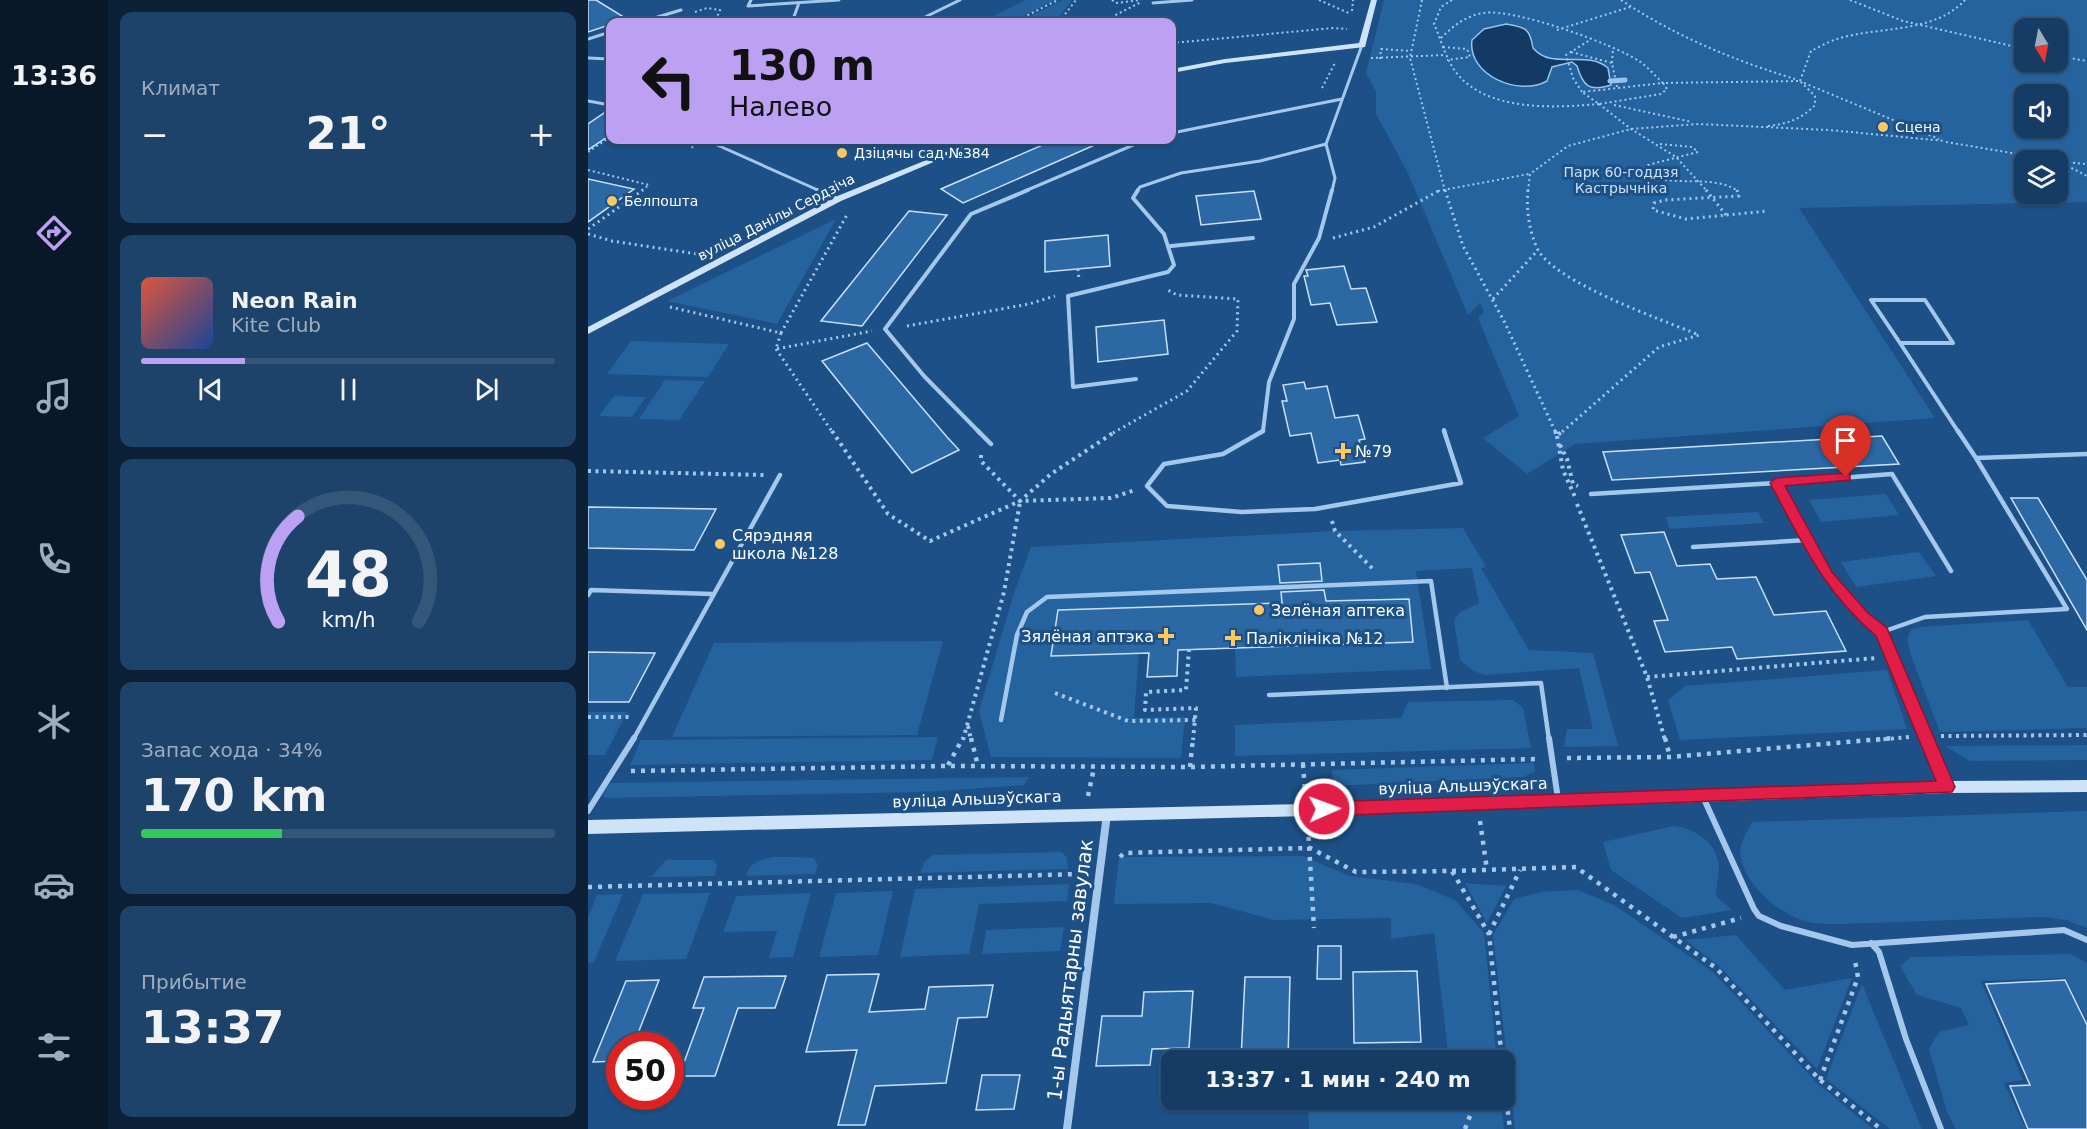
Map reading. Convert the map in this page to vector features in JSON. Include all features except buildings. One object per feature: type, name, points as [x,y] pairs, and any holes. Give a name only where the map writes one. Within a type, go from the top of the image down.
[{"type":"main road","points":[[1176,70],[1258,56],[1362,45],[1374,0]]},
{"type":"main road","name":"вуліца Данілы Сердзіча","points":[[588,331],[838,199],[972,144]]},
{"type":"main road","name":"вуліца Альшэўскага","points":[[588,827],[1558,802],[1947,787],[2087,786]]},
{"type":"street","name":"1-ы Радыятарны завулак","points":[[1067,1129],[1107,814]]},
{"type":"lane","points":[[750,0],[748,6],[839,0]]},
{"type":"lane","points":[[923,18],[960,0]]},
{"type":"lane","points":[[1153,3],[1192,0]]},
{"type":"lane","points":[[793,18],[799,3]]},
{"type":"lane","points":[[654,18],[681,10]]},
{"type":"lane","points":[[588,39],[606,33]]},
{"type":"lane","points":[[1362,45],[1326,144],[1335,178],[1316,243],[1294,284],[1294,318],[1269,382],[1263,431],[1223,454],[1164,464],[1147,486],[1167,506],[1242,512],[1315,509],[1461,483],[1444,430]]},
{"type":"lane","points":[[588,58],[606,59]]},
{"type":"lane","points":[[1176,132],[1342,99]]},
{"type":"lane","points":[[588,101],[606,104]]},
{"type":"lane","points":[[715,144],[838,199]]},
{"type":"lane","points":[[956,144],[962,148]]},
{"type":"lane","points":[[991,444],[924,376],[885,329],[971,214],[1135,144]]},
{"type":"lane","points":[[1136,379],[1073,387],[1068,296],[1168,272],[1174,265],[1171,246],[1161,230],[1137,206],[1133,198],[1140,187],[1181,173],[1260,161],[1326,144]]},
{"type":"lane","points":[[1171,246],[1253,238]]},
{"type":"lane","points":[[1882,632],[1925,617],[2067,609],[1976,458],[1898,343],[1871,300],[1925,300],[1953,343],[1898,343]]},
{"type":"lane","points":[[1976,458],[2087,454]]},
{"type":"lane","points":[[1591,494],[1892,474],[1951,572]]},
{"type":"lane","points":[[588,811],[647,717],[712,594],[780,475]]},
{"type":"lane","points":[[1776,483],[1827,576],[1863,617],[1882,632],[1947,787]]},
{"type":"lane","points":[[1694,547],[1808,540]]},
{"type":"lane","points":[[1000,720],[1017,635],[1027,612],[1047,597],[1431,581],[1447,688]]},
{"type":"lane","points":[[588,595],[591,590],[712,594]]},
{"type":"lane","points":[[1269,695],[1541,683],[1558,802]]},
{"type":"lane","points":[[1703,797],[1756,914],[1779,925],[1825,935],[1852,945],[2064,930],[2087,940]]},
{"type":"lane","points":[[1871,943],[1879,952],[1906,1039],[1941,1129]]},
{"type":"path","points":[[1022,18],[1058,0]]},
{"type":"path","points":[[1062,18],[1076,0]]},
{"type":"path","points":[[1112,0],[1116,3],[1144,0]]},
{"type":"path","points":[[1110,18],[1144,0]]},
{"type":"path","points":[[1318,0],[1351,14]]},
{"type":"path","points":[[1422,0],[1410,58],[1443,188],[1463,246],[1492,299],[1557,436],[1573,484],[1591,494]]},
{"type":"path","points":[[1441,38],[1458,21],[1487,12],[1508,13],[1613,48],[1639,61],[1663,82],[1667,89],[1661,94],[1599,106],[1536,106],[1498,98],[1461,79],[1447,60],[1441,38],[1434,24],[1441,7],[1452,0]]},
{"type":"path","points":[[1621,0],[1630,7],[1699,42],[1758,69],[1800,81],[1945,141]]},
{"type":"path","points":[[1850,0],[1918,24],[2014,46]]},
{"type":"path","points":[[1800,81],[1811,51],[1835,39],[1918,24],[1961,7],[1965,0]]},
{"type":"path","points":[[1556,30],[1630,7]]},
{"type":"path","points":[[1292,26],[1296,32]]},
{"type":"path","points":[[1176,43],[1333,28],[1351,30]]},
{"type":"path","points":[[1255,29],[1257,35]]},
{"type":"path","points":[[1222,32],[1225,38]]},
{"type":"path","points":[[1190,35],[1192,41]]},
{"type":"path","points":[[1590,40],[1566,55],[1582,92],[1631,129],[1676,157],[1715,199],[1726,215]]},
{"type":"path","points":[[1443,47],[1467,49],[1470,57],[1447,60]]},
{"type":"path","points":[[1613,48],[1612,63],[1617,87]]},
{"type":"path","points":[[1380,59],[1381,49],[1411,51]]},
{"type":"path","points":[[1571,52],[1612,63]]},
{"type":"path","points":[[1410,58],[1445,55]]},
{"type":"path","points":[[1314,104],[1339,56]]},
{"type":"path","points":[[2068,58],[2087,61]]},
{"type":"path","points":[[1582,92],[1663,82],[1800,81],[1815,96],[1815,105],[1809,113],[1785,124],[1746,127]]},
{"type":"path","points":[[1611,104],[1698,124]]},
{"type":"path","points":[[1316,243],[1374,227],[1443,188],[1530,174],[1568,147],[1631,129],[1698,124],[1829,130],[1945,141],[2014,153]]},
{"type":"path","points":[[588,152],[606,139]]},
{"type":"path","points":[[1656,143],[1688,146],[1698,152],[1648,165],[1643,169],[1643,173],[1657,179],[1696,180],[1733,187],[1740,193],[1736,198],[1665,200],[1654,203],[1653,210],[1686,219],[1768,212]]},
{"type":"path","points":[[687,144],[698,149]]},
{"type":"path","points":[[989,148],[1000,144]]},
{"type":"path","points":[[2068,162],[2087,164]]},
{"type":"path","points":[[2068,165],[2087,176]]},
{"type":"path","points":[[588,171],[649,185],[588,229]]},
{"type":"path","points":[[1530,174],[1526,208],[1538,250],[1572,281],[1699,335],[1659,347],[1557,436]]},
{"type":"path","points":[[781,333],[852,206]]},
{"type":"path","points":[[588,234],[684,251]]},
{"type":"path","points":[[1492,299],[1538,250]]},
{"type":"path","points":[[776,349],[888,514],[930,541],[1020,501],[1051,474],[1111,434],[1187,391],[1237,331],[1238,299],[1178,294],[1144,278]]},
{"type":"path","points":[[873,331],[880,339]]},
{"type":"path","points":[[1557,436],[1563,470],[1647,677],[1670,757]]},
{"type":"path","points":[[980,451],[981,461],[1020,501],[1111,498],[1147,486]]},
{"type":"path","points":[[588,471],[780,475]]},
{"type":"path","points":[[948,766],[959,749],[968,726],[1004,592],[1020,501]]},
{"type":"path","points":[[1335,531],[1378,573]]},
{"type":"path","points":[[1189,649],[1186,690],[1146,692],[1145,710],[1196,708],[1190,767]]},
{"type":"path","points":[[1647,677],[1892,657]]},
{"type":"path","points":[[1055,693],[1128,721],[1196,720]]},
{"type":"path","points":[[588,717],[647,717]]},
{"type":"path","points":[[968,726],[978,766]]},
{"type":"path","points":[[612,771],[948,766],[1190,767],[1670,757],[1924,736],[2087,735]]},
{"type":"path","points":[[1085,814],[1094,768]]},
{"type":"path","points":[[1478,803],[1487,870]]},
{"type":"path","points":[[588,887],[1098,874],[1124,853],[1310,848],[1356,872],[1576,867],[1716,968],[1820,1080],[1881,1129]]},
{"type":"path","points":[[1489,934],[1520,870]]},
{"type":"path","points":[[1452,871],[1489,934],[1501,1050]]},
{"type":"path","points":[[1311,883],[1314,928]]},
{"type":"path","points":[[1673,937],[1756,914]]},
{"type":"path","points":[[1820,1080],[1858,976],[1852,945]]},
{"type":"path","points":[[1465,1129],[1472,1110]]},
{"type":"path","points":[[1508,1110],[1510,1129]]},
{"type":"green space","points":[[1026,0],[1056,0],[1019,18],[990,18]]},
{"type":"green space","points":[[1063,0],[1072,0],[1058,18],[1026,18]]},
{"type":"green space","name":"Парк 60-годдзя Кастрычніка","points":[[1384,0],[2087,0],[2087,202],[2068,202],[2068,150],[2014,150],[2014,204],[1799,208],[1935,418],[1575,444],[1527,474],[1483,438],[1519,416],[1478,318],[1484,312],[1480,303],[1468,315],[1407,171],[1376,114],[1376,92],[1366,73]]},
{"type":"green space","points":[[836,219],[777,324],[667,301]]},
{"type":"green space","points":[[631,341],[729,344],[708,377],[607,374]]},
{"type":"green space","points":[[665,380],[705,381],[679,420],[639,419]]},
{"type":"green space","points":[[614,396],[646,397],[632,417],[599,416]]},
{"type":"green space","points":[[1886,494],[1899,515],[1821,522],[1809,500]]},
{"type":"green space","points":[[1758,512],[1764,523],[1670,529],[1665,517]]},
{"type":"green space","points":[[1463,528],[1486,567],[1481,568],[1529,650],[1593,653],[1618,746],[1564,747],[1567,729],[1593,729],[1579,668],[1485,675],[1473,671],[1460,660],[1454,621],[1459,613],[1479,603],[1472,568],[1416,571],[1431,669],[1236,677],[1235,648],[1413,642],[1408,599],[1058,610],[1051,656],[1139,653],[1134,718],[1185,717],[1181,758],[991,757],[979,711],[1015,590],[1031,547],[1335,531]]},
{"type":"green space","points":[[1919,552],[1936,576],[1856,587],[1841,562]]},
{"type":"green space","points":[[2028,620],[2068,687],[2087,687],[2087,728],[1940,732],[1911,656],[1907,639],[1911,630],[1920,627]]},
{"type":"green space","points":[[943,641],[917,735],[672,737],[714,643]]},
{"type":"green space","points":[[1887,670],[1907,729],[1680,740],[1668,700],[1685,686]]},
{"type":"green space","points":[[1513,700],[1523,708],[1531,748],[1235,756],[1235,725],[1401,718],[1408,702]]},
{"type":"green space","points":[[588,712],[627,712],[605,755],[588,755]]},
{"type":"green space","points":[[938,737],[932,760],[630,765],[641,740]]},
{"type":"green space","points":[[2087,745],[2087,760],[1970,761],[1945,746]]},
{"type":"green space","points":[[1534,763],[1535,771],[1523,777],[1333,786],[1332,770]]},
{"type":"green space","points":[[1029,777],[1024,785],[926,792],[605,798],[603,794],[610,783]]},
{"type":"green space","points":[[2087,811],[2087,928],[2066,920],[2043,917],[1841,924],[1808,922],[1787,913],[1766,898],[1749,878],[1740,852],[1752,822]]},
{"type":"green space","points":[[1673,826],[1689,830],[1710,844],[1718,858],[1716,896],[1732,910],[1682,918],[1611,870],[1603,842]]},
{"type":"green space","points":[[1062,852],[1067,858],[1068,869],[920,873],[925,861],[933,855]]},
{"type":"green space","points":[[1302,856],[1350,876],[1416,884],[1455,900],[1484,933],[1496,1050],[1448,1050],[1434,933],[1391,939],[1391,918],[1274,920],[1211,903],[1114,904],[1119,857]]},
{"type":"green space","points":[[774,857],[814,858],[818,865],[815,874],[746,876],[756,862],[765,859]]},
{"type":"green space","points":[[666,860],[714,860],[717,865],[715,876],[651,877]]},
{"type":"green space","points":[[1465,883],[1506,886],[1487,923]]},
{"type":"green space","points":[[1069,884],[1067,901],[979,904],[969,954],[900,957],[915,889]]},
{"type":"green space","points":[[1578,890],[1614,905],[1713,972],[1817,1083],[1873,1129],[1515,1129],[1513,1110],[1515,1110],[1515,1050],[1506,1050],[1493,935],[1514,899],[1542,892]]},
{"type":"green space","points":[[893,891],[878,955],[819,957],[836,893]]},
{"type":"green space","points":[[710,893],[686,959],[615,961],[643,894]]},
{"type":"green space","points":[[811,893],[793,957],[769,958],[777,931],[723,932],[736,896]]},
{"type":"green space","points":[[623,894],[594,962],[588,963],[588,917],[597,895]]},
{"type":"green space","points":[[1064,927],[1060,951],[982,954],[986,930]]},
{"type":"green space","points":[[1736,935],[1785,990],[1852,978],[1817,1069],[1718,965],[1685,940]]},
{"type":"green space","points":[[2071,954],[2087,963],[2087,1020],[2065,978],[1981,981],[2023,1080],[2004,1083],[2026,1129],[1956,1129],[1947,1112],[1929,1049],[1939,1032],[1969,1025],[1961,1008],[1917,995],[1900,966],[1911,957]]},
{"type":"green space","points":[[1862,984],[1922,1129],[1890,1129],[1826,1079]]},
{"type":"green space","points":[[1308,1110],[1502,1110],[1504,1129],[1309,1129]]},
{"type":"shaded area","points":[[1506,24],[1526,30],[1533,48],[1541,55],[1559,59],[1590,60],[1608,68],[1611,85],[1597,88],[1588,86],[1577,66],[1572,62],[1552,67],[1547,81],[1536,85],[1523,86],[1497,80],[1486,73],[1478,63],[1473,52],[1472,40],[1484,29]]},
{"type":"waterway","points":[[1610,81],[1625,80]]},
{"type":"place","name":"Сцена","points":[[1883,127]]},
{"type":"place","name":"Дзіцячы сад №384","points":[[842,153]]},
{"type":"place","name":"Белпошта","points":[[612,201]]},
{"type":"place","name":"№79","points":[[1343,451]]},
{"type":"place","name":"Сярэдняя школа №128","points":[[720,544]]},
{"type":"place","name":"Зелёная аптека","points":[[1259,610]]},
{"type":"place","name":"Зялёная аптэка","points":[[1166,636]]},
{"type":"place","name":"Паліклініка №12","points":[[1233,638]]},
{"type":"route","points":[[1324,809],[1947,787],[1882,632],[1863,617],[1827,576],[1776,483],[1846,477]]}]
